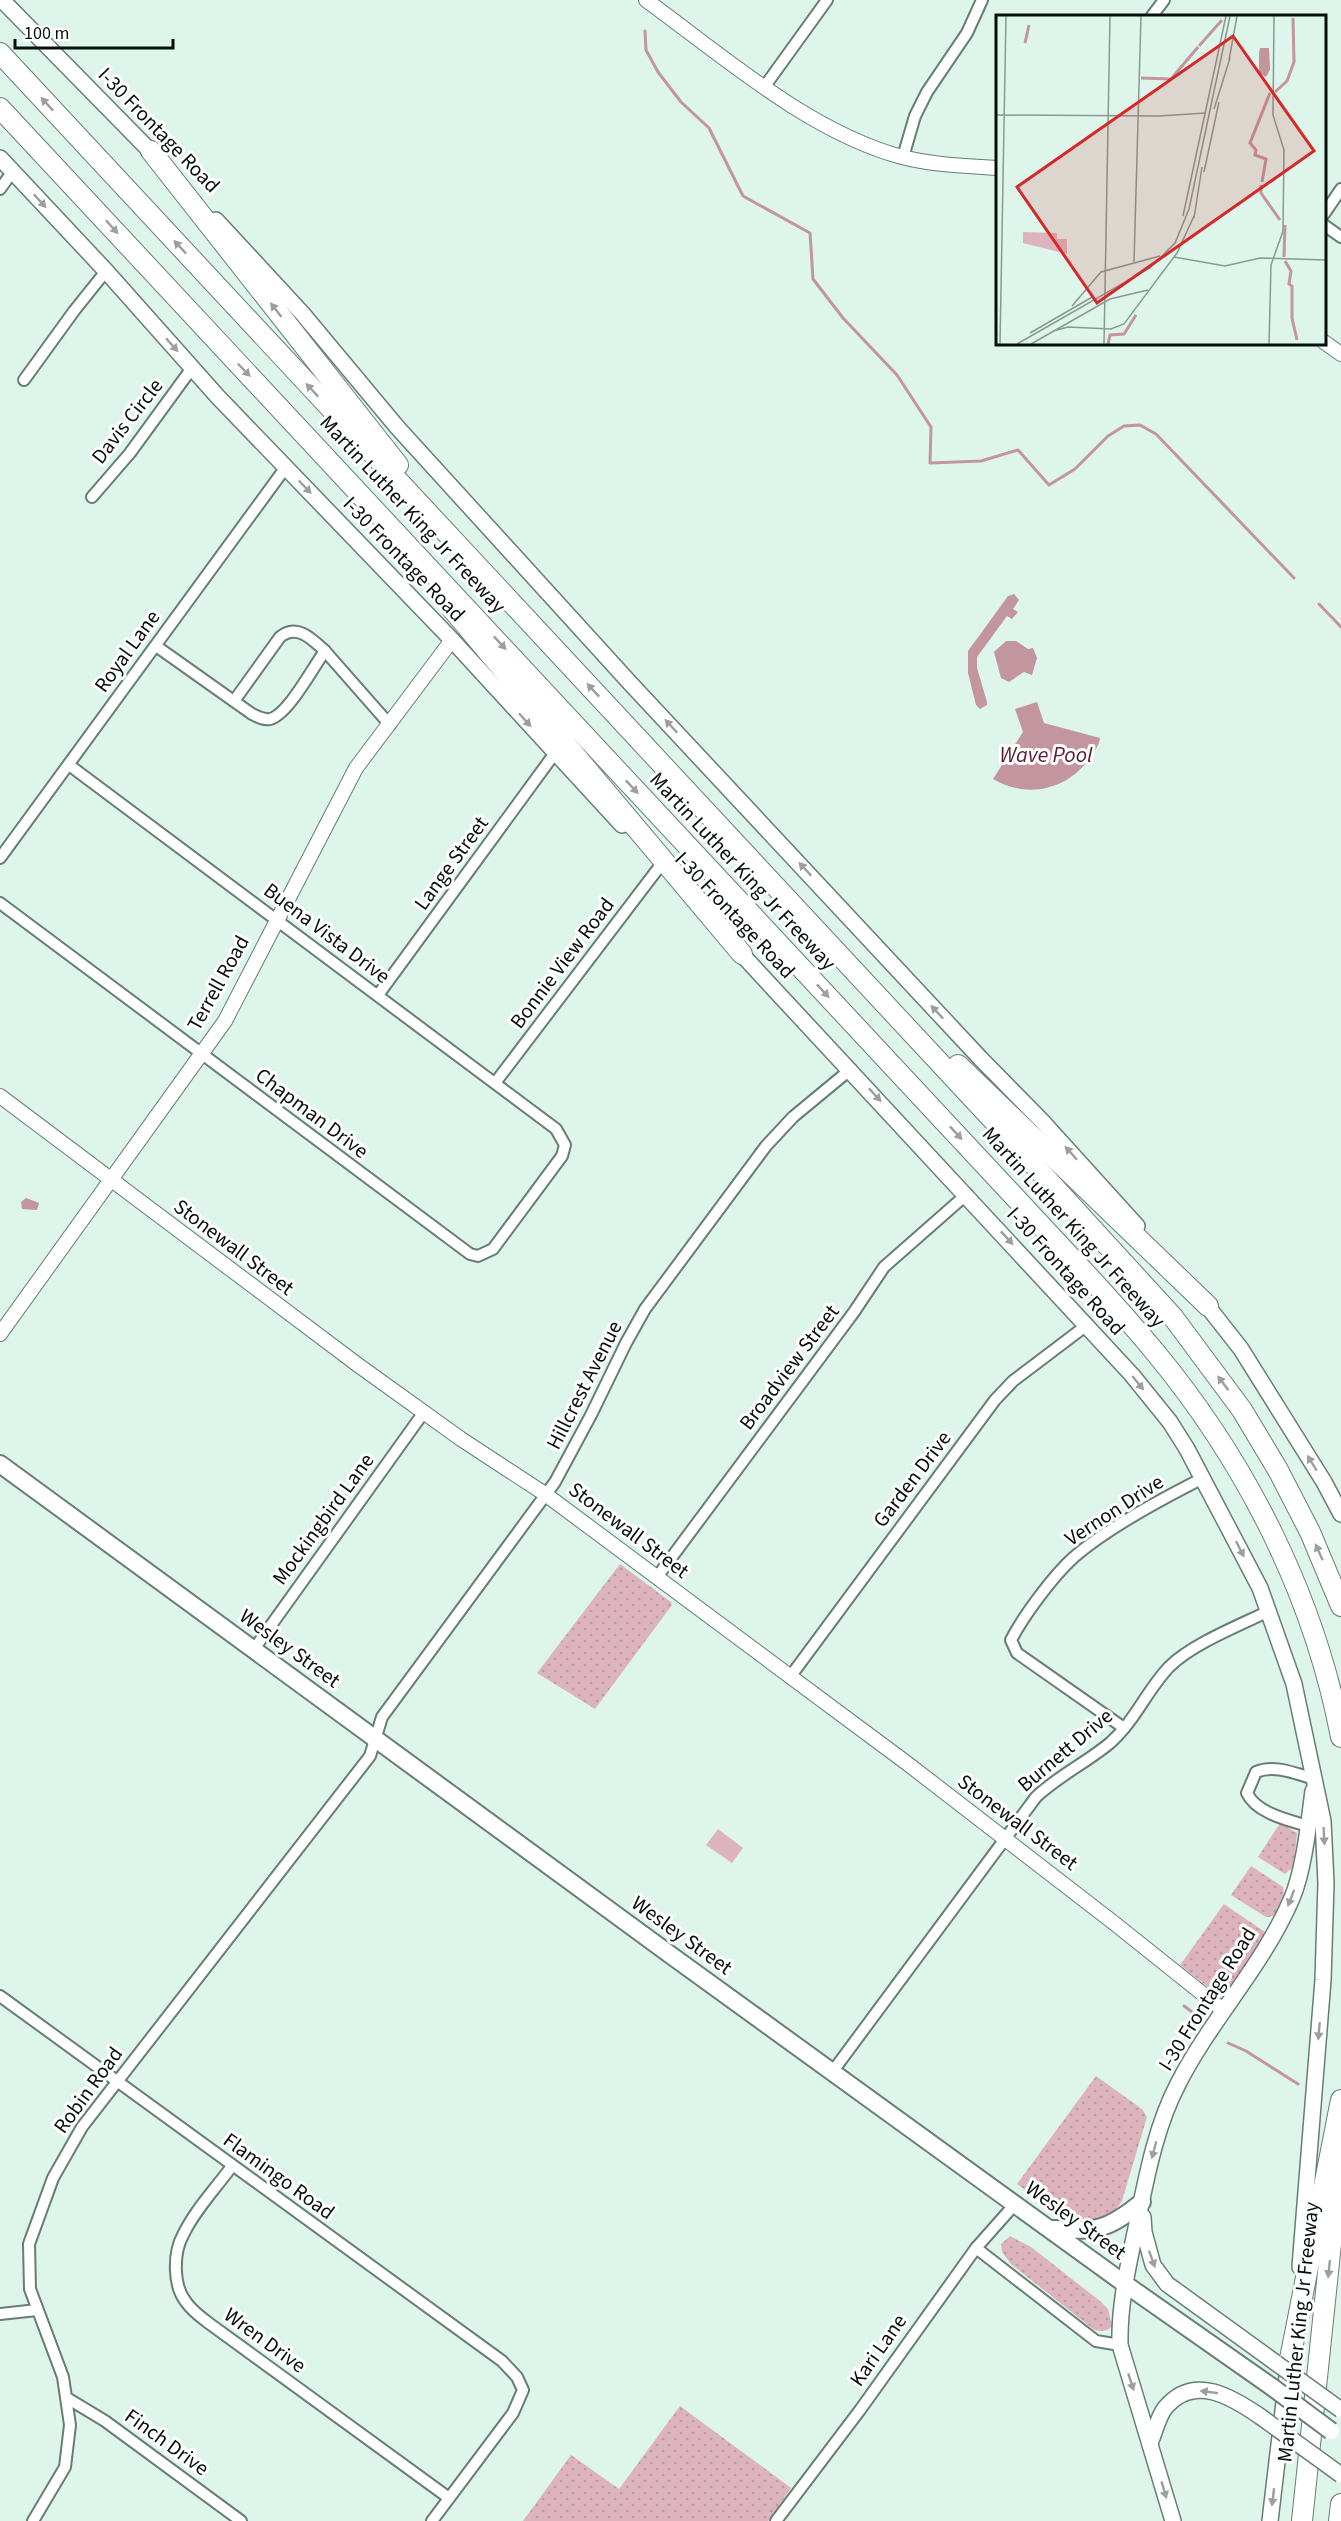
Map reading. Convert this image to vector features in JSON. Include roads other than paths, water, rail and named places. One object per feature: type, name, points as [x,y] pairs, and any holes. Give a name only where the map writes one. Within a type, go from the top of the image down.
[{"type":"highway","name":"Martin Luther King Jr Freeway","points":[[0,53],[1173,1317],[1242,1410],[1278,1470],[1310,1532],[1341,1606]]},
{"type":"highway","name":"Martin Luther King Jr Freeway","points":[[0,108],[1064,1250],[1155,1352],[1212,1428],[1241,1473],[1268,1522],[1320,1653],[1341,1737]]},
{"type":"highway","points":[[151,151],[482,570]]},
{"type":"highway","points":[[346,478],[510,680],[742,954]]},
{"type":"highway","points":[[819,933],[1087,1187],[1208,1306]]},
{"type":"highway","points":[[1282,2363],[1341,2100]]},
{"type":"highway","name":"Martin Luther King Jr Freeway","points":[[1302,2521],[1341,2148]]},
{"type":"highway","points":[[1339,2521],[1341,2504]]},
{"type":"main road","name":"I-30 Frontage Road","points":[[2,0],[151,151],[302,313],[397,427],[617,668],[981,1059],[1041,1120],[1208,1306],[1242,1349],[1324,1482],[1341,1514]]},
{"type":"main road","name":"I-30 Frontage Road","points":[[0,158],[106,271],[192,368],[452,640],[1088,1325],[1170,1422],[1203,1478],[1260,1588],[1269,1611],[1294,1684],[1323,1821],[1326,1883],[1323,1980],[1303,2235],[1282,2363],[1270,2521]]},
{"type":"main road","name":"Wesley Street","points":[[0,1464],[1125,2284],[1341,2438]]},
{"type":"main road","name":"I-30 Frontage Road","points":[[1173,2521],[1120,2345],[1119,2323],[1125,2284],[1155,2146],[1177,2086],[1206,2035],[1262,1956],[1293,1896],[1308,1826],[1315,1779]]},
{"type":"main road","points":[[1142,2202],[1144,2232],[1153,2265],[1167,2284],[1282,2363],[1341,2410]]},
{"type":"main road","points":[[1050,2229],[1087,2231],[1106,2228],[1142,2202]]},
{"type":"main road","points":[[1150,2443],[1165,2408],[1186,2392],[1208,2390],[1233,2398],[1341,2475]]},
{"type":"street","points":[[646,0],[765,86],[834,129],[866,144],[903,157],[954,165],[996,168]]},
{"type":"street","points":[[765,86],[827,0]]},
{"type":"street","points":[[903,157],[915,116],[927,92],[967,33],[982,0]]},
{"type":"street","points":[[1153,15],[1164,0]]},
{"type":"street","points":[[0,189],[13,171]]},
{"type":"street","points":[[1326,211],[1341,189]]},
{"type":"street","points":[[1326,226],[1341,237]]},
{"type":"street","points":[[24,380],[74,310],[106,271]]},
{"type":"street","points":[[1326,343],[1341,354]]},
{"type":"street","name":"Davis Circle","points":[[92,497],[130,453],[192,368]]},
{"type":"street","name":"Royal Lane","points":[[0,858],[286,467]]},
{"type":"street","points":[[234,701],[285,633],[297,631],[303,633],[325,651],[390,725]]},
{"type":"street","name":"Terrell Road","points":[[0,1334],[225,1021],[356,768],[452,640]]},
{"type":"street","points":[[156,646],[262,719],[274,717],[287,706],[325,651]]},
{"type":"street","name":"Lange Street","points":[[378,996],[555,753]]},
{"type":"street","name":"Buena Vista Drive","points":[[69,765],[277,919],[560,1134]]},
{"type":"street","name":"Bonnie View Road","points":[[495,1083],[660,866]]},
{"type":"street","name":"Chapman Drive","points":[[0,903],[460,1248],[478,1256],[493,1249],[562,1156],[565,1144],[560,1134]]},
{"type":"street","name":"Hillcrest Avenue","points":[[376,1738],[382,1717],[563,1467],[645,1309],[766,1146],[793,1117],[850,1069]]},
{"type":"street","name":"Stonewall Street","points":[[0,1096],[305,1327],[424,1412],[545,1494],[657,1577],[1004,1838],[1223,2010]]},
{"type":"street","name":"Broadview Street","points":[[657,1577],[854,1312],[884,1267],[967,1194]]},
{"type":"street","name":"Garden Drive","points":[[790,1677],[995,1400],[1013,1381],[1088,1325]]},
{"type":"street","name":"Mockingbird Lane","points":[[254,1649],[424,1412]]},
{"type":"street","name":"Vernon Drive","points":[[1124,1728],[1017,1653],[1011,1640],[1022,1618],[1073,1558],[1172,1494],[1203,1478]]},
{"type":"street","name":"Burnett Drive","points":[[833,2071],[1004,1838],[1042,1791],[1110,1743],[1170,1667],[1183,1656],[1226,1631],[1269,1611]]},
{"type":"street","name":"Robin Road","points":[[33,2521],[65,2467],[70,2425],[63,2378],[30,2289],[29,2267],[29,2244],[36,2220],[61,2162],[82,2127],[370,1756],[376,1738]]},
{"type":"street","points":[[1308,1826],[1266,1811],[1251,1802],[1247,1793],[1256,1772],[1264,1769],[1273,1768],[1315,1779]]},
{"type":"street","name":"Flamingo Road","points":[[0,1996],[502,2361],[517,2377],[523,2390],[513,2413],[450,2498]]},
{"type":"street","name":"Wren Drive","points":[[232,2166],[181,2237],[177,2276],[186,2303],[210,2324],[450,2498]]},
{"type":"street","name":"Kari Lane","points":[[776,2521],[976,2248],[1015,2204]]},
{"type":"street","points":[[976,2248],[1096,2342],[1120,2345]]},
{"type":"street","points":[[0,2314],[37,2310]]},
{"type":"street","name":"Finch Drive","points":[[67,2398],[105,2421],[242,2521]]},
{"type":"street","points":[[432,2521],[450,2498]]},
{"type":"water","points":[[1014,594],[1019,600],[1013,609],[1018,612],[1012,619],[1007,616],[977,657],[977,668],[987,702],[987,705],[980,709],[976,705],[968,673],[968,651],[1008,596]]},
{"type":"water","points":[[1006,641],[1016,641],[1028,649],[1033,648],[1037,658],[1032,675],[1024,672],[1009,682],[1001,678],[994,652]]},
{"type":"water","name":"Wave Pool","points":[[1037,702],[1044,723],[1100,738],[1099,744],[1080,770],[1070,778],[1046,788],[1019,789],[993,779],[1023,732],[1015,709]]},
{"type":"water","points":[[26,1198],[39,1203],[37,1210],[22,1209],[21,1202]]},
{"type":"waterway","points":[[645,31],[646,50],[658,72],[681,102],[709,128],[743,196],[810,233],[813,279],[843,318],[897,375],[931,427],[930,463],[981,461],[1018,450],[1049,485],[1075,469],[1108,436],[1124,426],[1140,425],[1156,434],[1294,578]]},
{"type":"waterway","points":[[1319,604],[1341,627]]},
{"type":"waterway","points":[[1184,2006],[1192,2012]]},
{"type":"waterway","points":[[1228,2043],[1246,2051],[1298,2084]]}]
